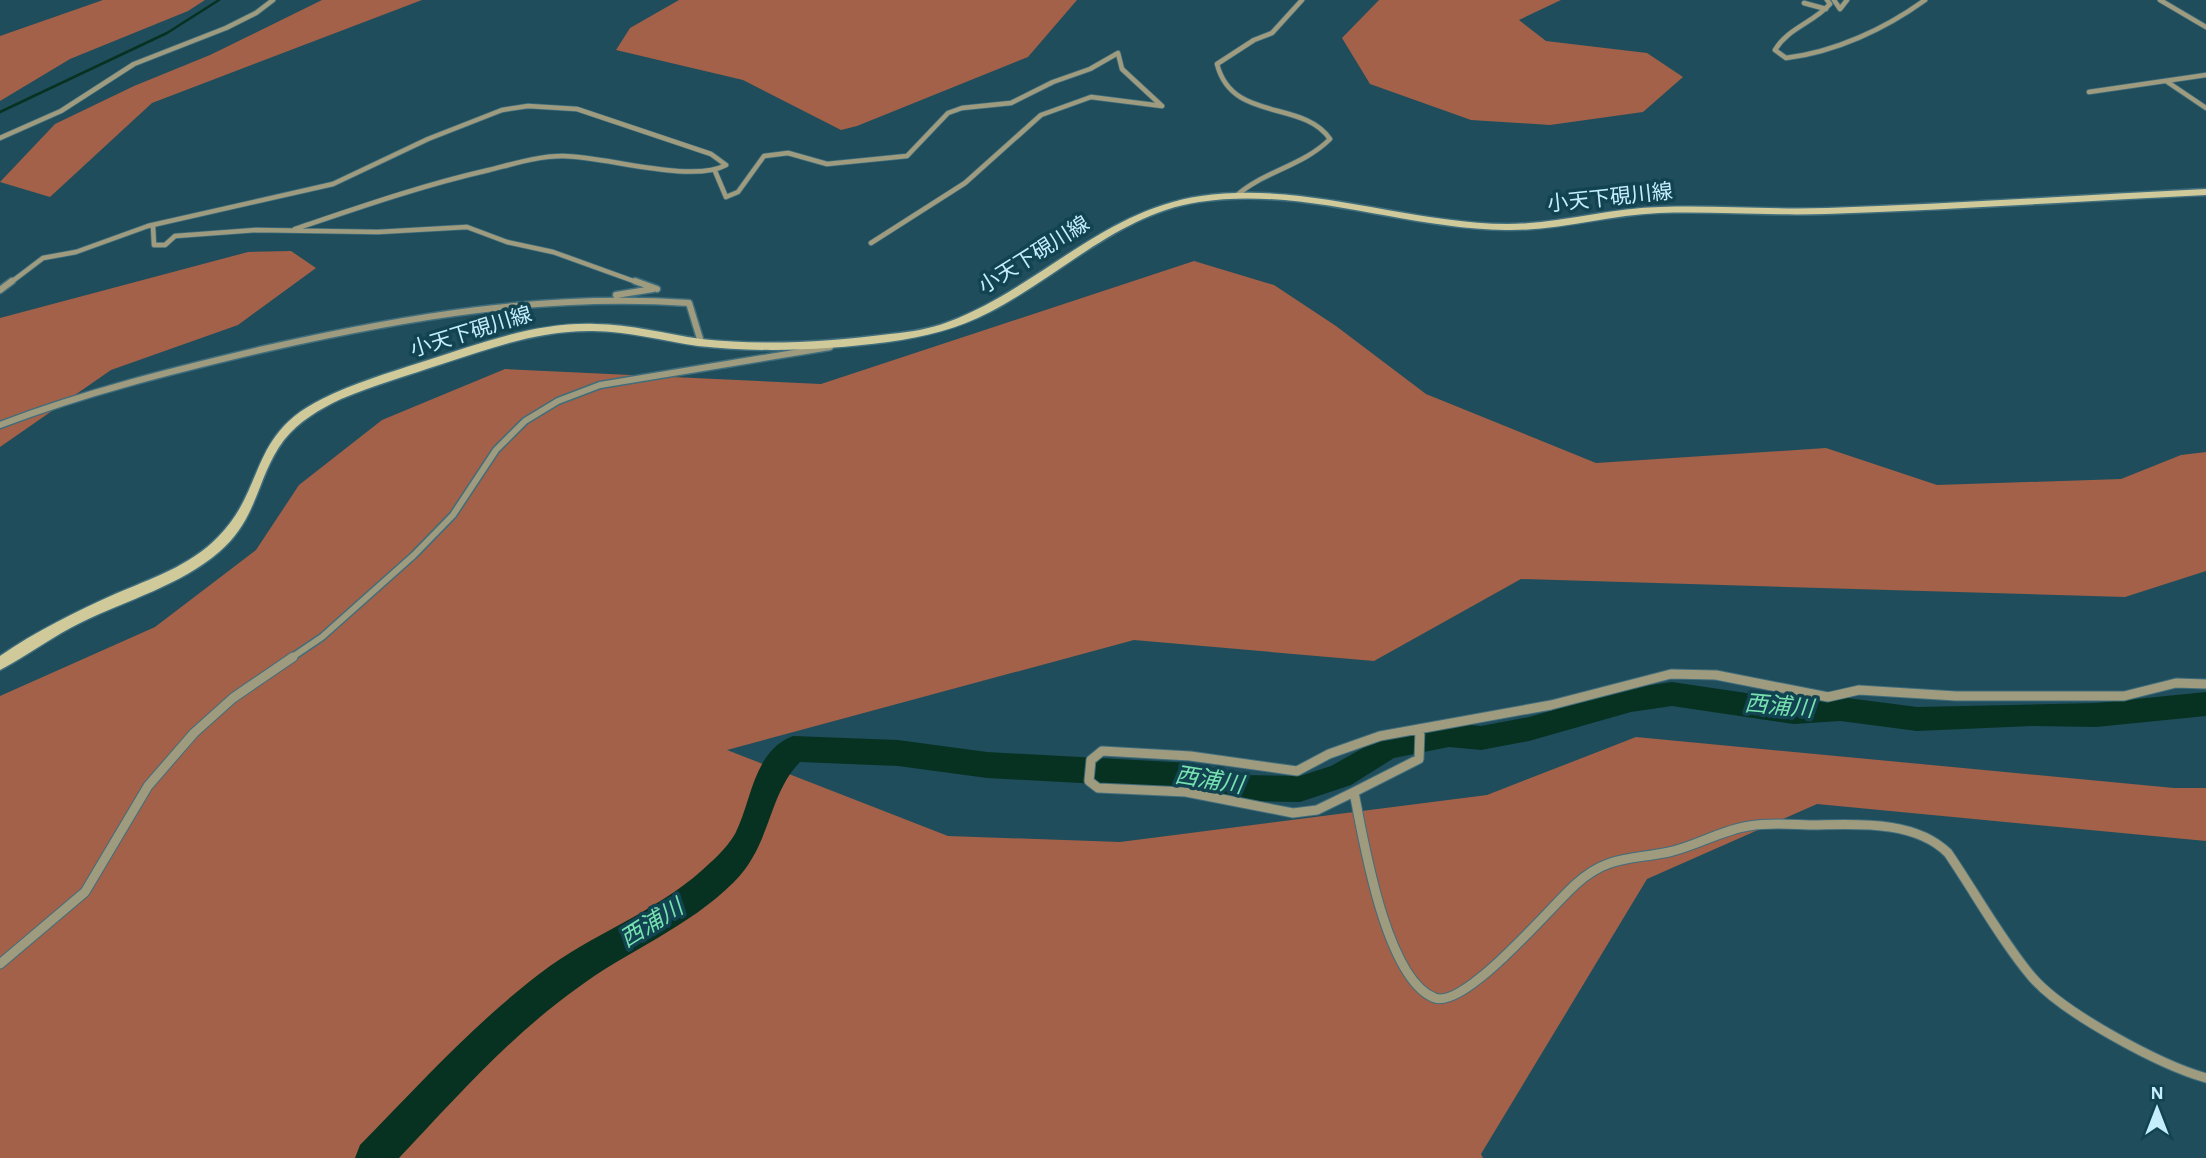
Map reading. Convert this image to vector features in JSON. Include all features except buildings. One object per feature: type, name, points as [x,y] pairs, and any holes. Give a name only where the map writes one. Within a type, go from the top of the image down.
[{"type":"main road","name":"小天下硯川線","points":[[0,664],[22,647],[76,618],[177,574],[210,553],[234,531],[252,503],[273,442],[292,422],[316,406],[361,386],[546,330],[590,327],[701,342],[769,344],[883,339],[928,332],[958,323],[996,303],[1145,213],[1172,203],[1236,196],[1308,201],[1478,226],[1515,227],[1658,210],[1824,211],[2206,192]]},
{"type":"street","points":[[0,138],[61,111],[134,64],[226,28],[256,13],[273,0]]},
{"type":"street","points":[[1236,196],[1245,187],[1295,163],[1330,139],[1326,131],[1315,124],[1256,106],[1226,82],[1217,68],[1217,64],[1237,50],[1272,33],[1302,0]]},
{"type":"street","points":[[1826,0],[1830,4],[1821,16],[1801,24],[1780,39],[1775,50],[1778,54],[1786,58],[1809,55],[1894,23],[1925,0]]},
{"type":"street","points":[[1833,0],[1840,9],[1847,0]]},
{"type":"street","points":[[2160,0],[2206,27]]},
{"type":"street","points":[[1804,3],[1826,9]]},
{"type":"street","points":[[715,171],[722,182],[726,197],[738,192],[764,156],[780,152],[793,152],[817,163],[907,156],[948,113],[961,108],[1010,103],[1060,79],[1090,69],[1118,53],[1122,69],[1162,106],[1090,97],[1041,115],[1005,144],[965,183],[871,243]]},
{"type":"street","points":[[2089,92],[2206,75]]},
{"type":"street","points":[[2166,81],[2206,108]]},
{"type":"street","points":[[0,290],[43,258],[76,253],[153,226],[333,184],[428,139],[502,110],[528,106],[577,109],[667,137],[724,161],[726,165],[715,171],[667,170],[565,156],[544,158],[425,185],[295,229]]},
{"type":"street","points":[[0,425],[111,387],[368,325],[467,307],[601,298],[657,289],[553,252],[507,242],[467,227],[378,232],[295,229],[175,236],[165,245],[154,245],[153,226]]},
{"type":"street","points":[[601,298],[690,303],[701,342]]},
{"type":"street","points":[[0,964],[85,892],[148,786],[194,733],[233,698],[322,637],[414,555],[453,515],[496,450],[525,421],[558,401],[612,382],[883,339]]},
{"type":"street","points":[[1420,729],[1419,759],[1317,810],[1293,813],[1186,792],[1098,788],[1089,781],[1091,760],[1102,751],[1190,756],[1297,771],[1329,754],[1380,736],[1551,705],[1671,674],[1716,675],[1828,697],[1859,690],[1956,696],[2124,696],[2176,683],[2206,684]]},
{"type":"street","points":[[1354,792],[1367,860],[1402,967],[1417,988],[1437,999],[1461,994],[1479,980],[1578,882],[1619,858],[1669,852],[1749,826],[1858,824],[1934,839],[1948,853],[2032,977],[2070,1011],[2185,1072],[2206,1078]]},
{"type":"shaded area","points":[[103,0],[205,0],[188,11],[70,59],[0,101],[0,36]]},
{"type":"shaded area","points":[[322,0],[422,0],[152,103],[50,197],[0,182],[55,124],[134,86],[210,55]]},
{"type":"shaded area","points":[[679,0],[1077,0],[1028,57],[841,130],[743,80],[616,50],[630,28]]},
{"type":"shaded area","points":[[1379,0],[1561,0],[1519,20],[1546,41],[1647,53],[1683,77],[1643,112],[1550,125],[1471,120],[1370,84],[1342,38]]},
{"type":"shaded area","points":[[291,251],[316,268],[238,325],[111,370],[0,447],[0,318],[248,252]]},
{"type":"shaded area","points":[[1194,261],[1274,285],[1336,326],[1426,394],[1596,463],[1826,448],[1937,485],[2121,479],[2181,455],[2206,452],[2206,571],[2125,597],[1521,579],[1374,661],[1134,640],[727,750],[948,836],[1120,842],[1487,795],[1636,737],[2174,788],[2206,788],[2206,841],[1817,804],[1647,879],[1481,1154],[1483,1158],[0,1158],[0,696],[155,627],[256,550],[299,485],[382,420],[505,369],[821,384]]},
{"type":"waterway","points":[[0,112],[167,33],[219,0]]},
{"type":"waterway","name":"西浦川","points":[[373,1158],[489,1039],[539,996],[583,964],[678,909],[723,872],[746,843],[769,780],[793,749],[898,753],[987,765],[1191,776],[1246,788],[1300,789],[1340,776],[1388,747],[1449,735],[1481,738],[1529,729],[1631,700],[1672,694],[1735,701],[1794,712],[1840,709],[1917,719],[2032,714],[2096,715],[2206,704]]}]
